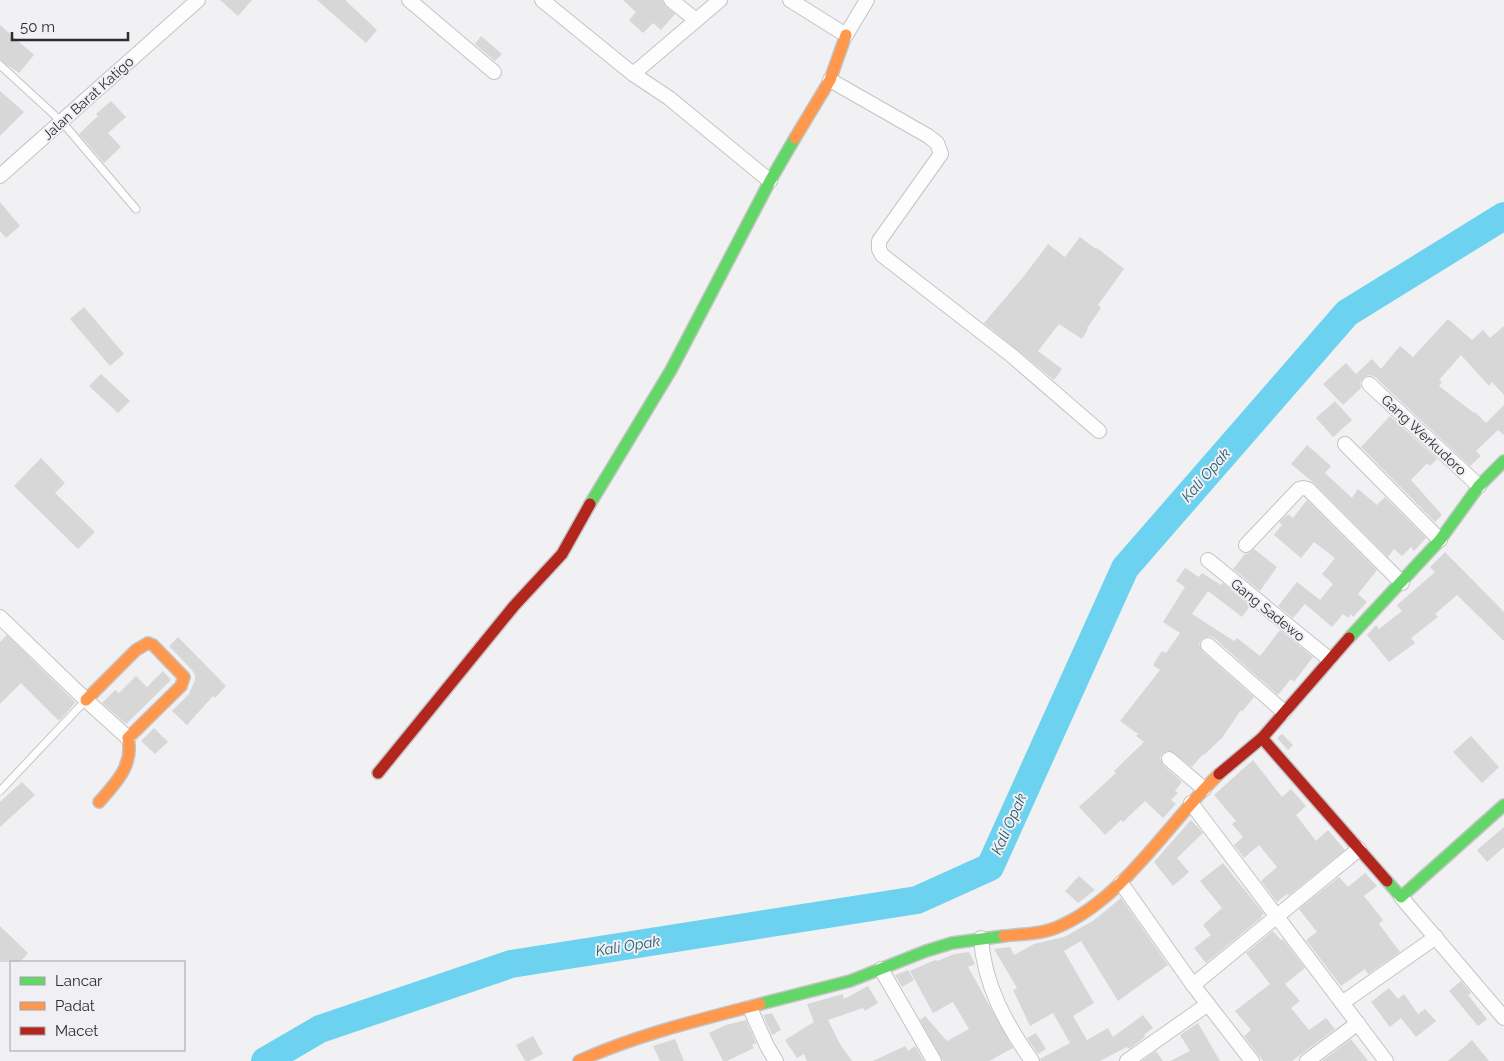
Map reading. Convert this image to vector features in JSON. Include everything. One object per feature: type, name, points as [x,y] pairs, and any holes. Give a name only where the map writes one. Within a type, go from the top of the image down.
[{"type":"street","name":"Jalan Barat Katigo","points":[[0,176],[198,0]]},
{"type":"street","points":[[409,0],[494,72]]},
{"type":"street","points":[[542,0],[634,74],[669,98],[770,181]]},
{"type":"street","points":[[671,0],[696,20]]},
{"type":"street","points":[[634,74],[720,0]]},
{"type":"street","points":[[790,0],[846,35]]},
{"type":"street","points":[[378,773],[514,606],[562,554],[671,370],[770,181],[830,80],[846,35],[867,0]]},
{"type":"street","points":[[830,80],[928,136],[936,143],[941,154],[879,241],[879,249],[882,255],[1011,355],[1099,431]]},
{"type":"street","name":"Gang Werkudoro","points":[[1370,384],[1479,486]]},
{"type":"street","points":[[1345,444],[1440,540]]},
{"type":"street","points":[[579,1061],[605,1049],[703,1019],[850,981],[926,951],[952,943],[1059,927],[1086,912],[1121,883],[1204,789],[1230,764],[1262,738],[1329,659],[1402,583],[1440,540],[1479,486],[1504,462]]},
{"type":"street","points":[[1246,545],[1299,489],[1308,489],[1402,583]]},
{"type":"street","name":"Gang Sadewo","points":[[1208,560],[1329,659]]},
{"type":"street","points":[[0,617],[128,738],[130,750],[128,764],[99,802]]},
{"type":"street","points":[[86,700],[140,647],[148,643],[153,645],[184,675],[183,684],[128,738]]},
{"type":"street","points":[[1208,645],[1284,712]]},
{"type":"street","points":[[1262,738],[1436,937],[1504,1018]]},
{"type":"street","points":[[1170,760],[1204,789]]},
{"type":"street","points":[[1191,804],[1386,1061]]},
{"type":"street","points":[[1401,897],[1504,805]]},
{"type":"street","points":[[1193,985],[1359,849]]},
{"type":"street","points":[[1121,883],[1193,985],[1252,1061]]},
{"type":"street","points":[[1342,1003],[1436,937]]},
{"type":"street","points":[[981,938],[986,971],[997,1002],[1015,1037],[1032,1061]]},
{"type":"street","points":[[881,969],[934,1061]]},
{"type":"street","points":[[1127,1061],[1208,1004]]},
{"type":"street","points":[[750,1008],[776,1061]]},
{"type":"street","points":[[1307,1061],[1358,1023]]},
{"type":"lane","points":[[0,65],[62,122],[136,209]]},
{"type":"lane","points":[[0,791],[86,700]]},
{"type":"building","points":[[220,0],[252,0],[238,16]]},
{"type":"building","points":[[317,0],[345,0],[377,30],[366,43]]},
{"type":"building","points":[[623,0],[662,0],[665,6],[675,14],[661,30],[653,23],[643,33],[629,20],[636,12]]},
{"type":"building","points":[[0,25],[34,55],[19,73],[0,60]]},
{"type":"building","points":[[481,36],[502,54],[495,61],[475,44]]},
{"type":"building","points":[[0,91],[24,112],[0,136]]},
{"type":"building","points":[[111,101],[126,117],[108,133],[121,147],[104,163],[79,134],[98,116],[96,114]]},
{"type":"building","points":[[0,202],[20,226],[6,238],[0,231]]},
{"type":"building","points":[[1080,237],[1124,269],[1098,305],[1101,308],[1082,339],[1059,324],[1038,351],[1062,369],[1054,380],[984,323],[1048,244],[1065,257]]},
{"type":"building","points":[[84,307],[124,354],[110,366],[70,319]]},
{"type":"building","points":[[1448,319],[1472,340],[1483,330],[1490,338],[1504,326],[1504,395],[1492,382],[1489,386],[1461,355],[1439,380],[1442,382],[1439,386],[1475,412],[1486,423],[1504,405],[1504,435],[1498,430],[1476,451],[1481,456],[1470,466],[1375,377],[1370,375],[1363,378],[1360,383],[1361,388],[1343,405],[1323,384],[1346,363],[1356,374],[1372,359],[1381,369],[1400,346],[1413,357]]},
{"type":"building","points":[[101,374],[130,401],[118,413],[89,386]]},
{"type":"building","points":[[1335,401],[1352,420],[1333,437],[1316,418]]},
{"type":"building","points":[[1390,416],[1437,459],[1430,466],[1427,463],[1411,480],[1442,515],[1435,522],[1361,447]]},
{"type":"building","points":[[1307,445],[1331,466],[1325,473],[1352,498],[1358,489],[1377,505],[1385,497],[1426,538],[1414,551],[1411,547],[1402,556],[1394,549],[1388,557],[1314,483],[1291,464]]},
{"type":"building","points":[[41,458],[65,483],[55,493],[95,532],[78,549],[14,486]]},
{"type":"building","points":[[1307,500],[1377,570],[1358,594],[1367,602],[1353,617],[1351,614],[1348,618],[1343,614],[1332,627],[1305,604],[1293,618],[1278,606],[1297,582],[1320,600],[1333,584],[1322,574],[1335,558],[1314,542],[1301,558],[1274,535],[1282,525],[1279,522],[1288,514],[1293,518]]},
{"type":"building","points":[[1254,549],[1277,567],[1260,591],[1233,569],[1245,554]]},
{"type":"building","points":[[1445,552],[1504,612],[1504,641],[1457,595],[1435,614],[1438,617],[1411,638],[1415,643],[1389,662],[1367,635],[1376,625],[1379,629],[1402,611],[1397,605],[1435,572],[1430,567]]},
{"type":"building","points":[[1185,568],[1199,577],[1202,573],[1221,585],[1223,583],[1250,606],[1242,617],[1208,591],[1192,614],[1234,641],[1237,638],[1260,656],[1280,630],[1313,657],[1294,682],[1291,679],[1278,695],[1214,638],[1209,636],[1202,639],[1199,644],[1202,651],[1254,697],[1242,712],[1241,710],[1222,738],[1203,754],[1192,767],[1171,751],[1166,751],[1162,754],[1160,758],[1163,765],[1182,782],[1175,791],[1178,793],[1171,800],[1176,804],[1163,818],[1145,801],[1123,822],[1121,820],[1105,835],[1079,807],[1116,773],[1114,771],[1144,742],[1136,736],[1138,734],[1120,721],[1160,670],[1153,665],[1162,651],[1166,653],[1180,633],[1163,622],[1185,587],[1176,581]]},
{"type":"building","points":[[7,635],[75,702],[59,721],[21,683],[0,704],[0,642]]},
{"type":"building","points":[[178,637],[226,686],[215,698],[213,696],[187,725],[172,711],[189,694],[195,680],[192,670],[169,646]]},
{"type":"building","points":[[163,671],[171,680],[126,724],[102,703],[115,690],[119,693],[136,676],[147,687]]},
{"type":"building","points":[[154,728],[168,742],[155,754],[141,741]]},
{"type":"building","points":[[1282,734],[1293,745],[1288,750],[1277,738]]},
{"type":"building","points":[[1471,736],[1499,767],[1482,783],[1453,752]]},
{"type":"building","points":[[1253,760],[1282,797],[1291,789],[1306,806],[1296,815],[1316,841],[1328,830],[1345,850],[1288,896],[1287,894],[1277,902],[1261,881],[1277,867],[1259,845],[1244,858],[1234,845],[1243,837],[1232,824],[1236,821],[1214,795]]},
{"type":"building","points":[[22,782],[35,795],[0,827],[0,802]]},
{"type":"building","points":[[1191,820],[1203,833],[1177,858],[1189,872],[1173,886],[1154,862]]},
{"type":"building","points":[[1504,827],[1504,847],[1487,862],[1477,850]]},
{"type":"building","points":[[1223,863],[1264,914],[1206,963],[1194,948],[1211,935],[1203,925],[1222,908],[1200,881]]},
{"type":"building","points":[[1365,873],[1377,886],[1364,896],[1383,920],[1379,924],[1400,952],[1368,974],[1365,969],[1341,986],[1306,940],[1317,932],[1299,909],[1339,877],[1348,887]]},
{"type":"building","points":[[1079,876],[1095,890],[1078,903],[1065,891]]},
{"type":"building","points":[[1121,898],[1168,965],[1118,1001],[1081,941],[1064,951],[1094,1003],[1073,1016],[1087,1040],[1108,1028],[1113,1037],[1143,1015],[1153,1028],[1144,1035],[1145,1037],[1129,1049],[1127,1047],[1100,1061],[1041,1061],[1040,1059],[1070,1043],[1053,1013],[1030,1026],[1013,990],[1017,988],[994,949],[1010,947],[1014,955],[1034,944],[1064,937],[1093,921]]},
{"type":"building","points":[[0,926],[28,953],[21,961],[0,962]]},
{"type":"building","points":[[1273,931],[1281,940],[1283,939],[1305,968],[1285,984],[1300,1001],[1291,1008],[1309,1030],[1326,1018],[1335,1029],[1292,1061],[1263,1061],[1244,1036],[1251,1030],[1235,1011],[1270,984],[1246,953]]},
{"type":"building","points":[[969,952],[975,964],[968,967],[1013,1048],[989,1061],[943,1061],[920,1020],[925,1016],[947,1041],[969,1029],[953,1002],[933,1013],[910,971],[954,954]]},
{"type":"building","points":[[908,970],[914,980],[902,987],[895,975]]},
{"type":"building","points":[[1461,981],[1471,993],[1468,995],[1487,1019],[1478,1026],[1449,991]]},
{"type":"building","points":[[868,986],[878,1003],[865,1011],[863,1008],[828,1020],[840,1044],[852,1061],[807,1061],[804,1054],[797,1058],[785,1040],[814,1022],[807,1004],[843,994],[844,999]]},
{"type":"building","points":[[1389,988],[1398,999],[1404,994],[1418,1014],[1425,1009],[1436,1021],[1416,1037],[1401,1018],[1390,1027],[1371,1002]]},
{"type":"building","points":[[772,1013],[781,1030],[772,1035],[763,1015]]},
{"type":"building","points":[[746,1020],[756,1043],[752,1045],[754,1048],[727,1061],[723,1061],[709,1033],[726,1025]]},
{"type":"building","points":[[1198,1023],[1220,1061],[1170,1061],[1190,1051],[1180,1035]]},
{"type":"building","points":[[1036,1033],[1046,1049],[1038,1054],[1027,1038]]},
{"type":"building","points":[[533,1036],[543,1054],[525,1061],[516,1045]]},
{"type":"building","points":[[675,1039],[684,1061],[660,1061],[653,1046]]},
{"type":"building","points":[[1351,1039],[1368,1061],[1322,1061]]},
{"type":"building","points":[[1472,1040],[1489,1061],[1448,1061]]},
{"type":"building","points":[[905,1046],[908,1051],[915,1046],[924,1061],[873,1061]]},
{"type":"building","points":[[1156,1051],[1163,1061],[1142,1061]]},
{"type":"waterway","name":"Kali Opak","points":[[265,1061],[320,1029],[511,964],[917,900],[990,867],[1125,568],[1347,313],[1504,216]]},
{"type":"traffic: fast","points":[[590,504],[671,370],[770,181],[795,138]]},
{"type":"traffic: fast","points":[[1349,638],[1440,540],[1479,486],[1504,461]]},
{"type":"traffic: fast","points":[[1387,881],[1401,897],[1504,805]]},
{"type":"traffic: fast","points":[[760,1004],[850,981],[926,951],[952,943],[1004,936]]},
{"type":"traffic: slow","points":[[795,138],[830,80],[846,35]]},
{"type":"traffic: slow","points":[[86,700],[136,650],[148,643],[153,645],[184,677],[181,686],[128,738],[129,748],[126,765],[117,781],[99,802]]},
{"type":"traffic: slow","points":[[1004,936],[1054,929],[1083,913],[1105,897],[1145,858],[1200,793],[1219,774]]},
{"type":"traffic: slow","points":[[579,1061],[645,1036],[760,1004]]},
{"type":"traffic: jam","points":[[378,773],[514,606],[562,554],[590,504]]},
{"type":"traffic: jam","points":[[1219,774],[1262,738],[1349,638]]},
{"type":"traffic: jam","points":[[1262,738],[1387,881]]}]
